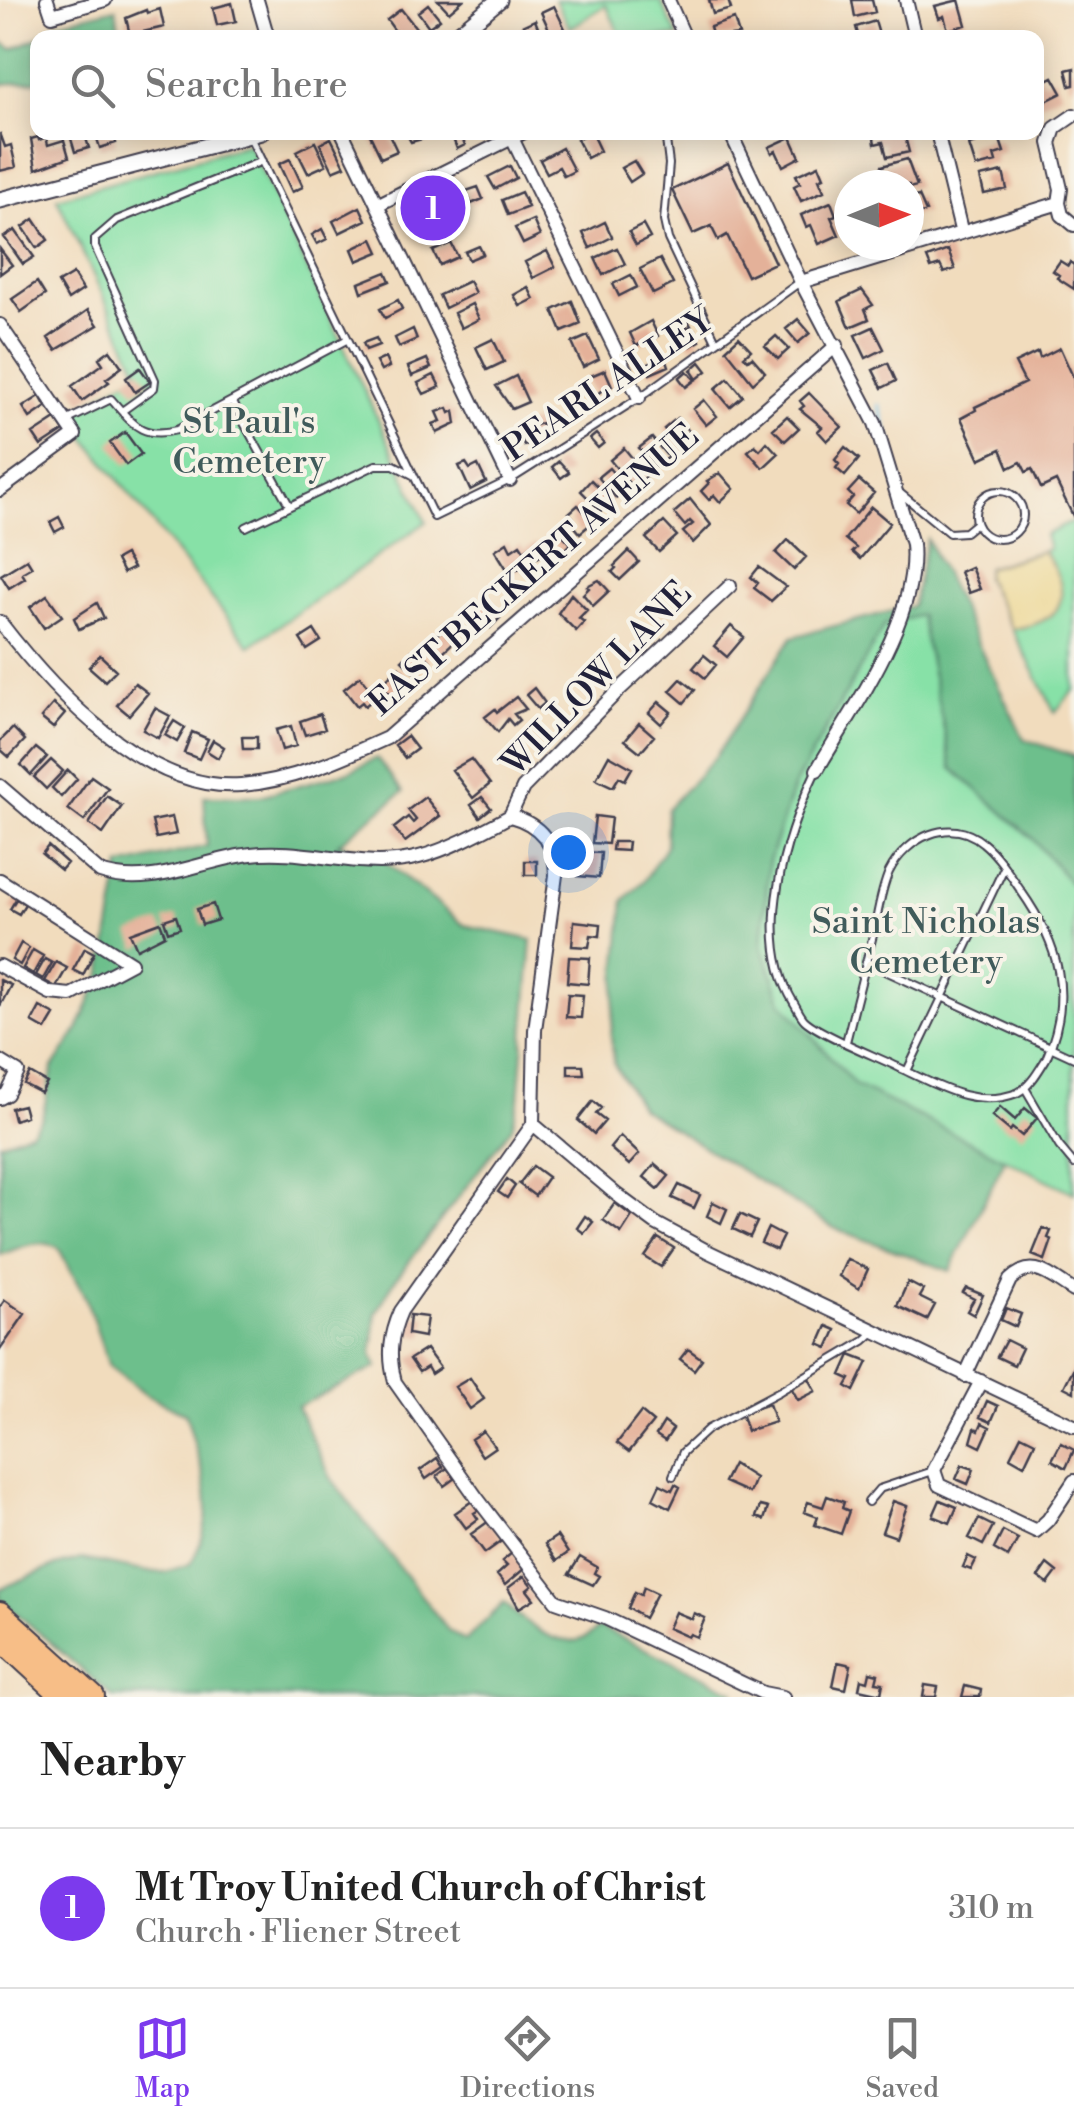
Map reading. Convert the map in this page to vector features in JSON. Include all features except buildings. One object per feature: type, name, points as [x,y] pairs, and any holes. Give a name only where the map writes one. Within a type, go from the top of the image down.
[{"type":"highway","points":[[0,1613],[93,1697]]},
{"type":"highway","points":[[0,1638],[64,1697]]},
{"type":"street","points":[[47,0],[52,15],[105,0]]},
{"type":"street","points":[[257,0],[266,30]]},
{"type":"street","points":[[465,30],[499,0]]},
{"type":"street","points":[[668,0],[682,30]]},
{"type":"street","points":[[906,0],[913,30]]},
{"type":"street","points":[[1074,115],[1055,128],[1050,143],[1061,189],[1062,215],[1074,224]]},
{"type":"street","points":[[0,200],[232,140]]},
{"type":"street","points":[[346,140],[510,480]]},
{"type":"street","points":[[377,206],[505,140]]},
{"type":"street","points":[[517,140],[639,398]]},
{"type":"street","points":[[734,140],[874,423],[912,544],[914,564],[900,619],[817,770]]},
{"type":"street","points":[[940,140],[961,230]]},
{"type":"street","points":[[801,282],[1059,203]]},
{"type":"street","points":[[0,325],[74,435],[0,490]]},
{"type":"street","name":"EAST BECKERT AVENUE","points":[[0,622],[23,651],[94,722],[140,758],[169,773],[236,786],[305,772],[387,738],[837,345]]},
{"type":"street","name":"WILLOW LANE","points":[[510,816],[524,788],[617,692],[730,586]]},
{"type":"street","points":[[0,786],[100,872],[117,878],[138,879],[251,854],[358,861],[418,858],[510,816],[535,825],[544,834],[556,860],[535,1030],[533,1124],[401,1311],[392,1333],[389,1361],[395,1382],[556,1601],[605,1618],[762,1692],[783,1697]]},
{"type":"street","points":[[0,880],[131,963],[70,995],[50,993],[0,966]]},
{"type":"street","points":[[0,1061],[18,1072],[7,1094],[0,1098]]},
{"type":"street","points":[[533,1124],[655,1222],[707,1251],[1074,1426]]},
{"type":"street","points":[[965,1376],[1010,1280],[1022,1268],[1034,1268],[1074,1291]]},
{"type":"street","points":[[981,1381],[934,1470],[939,1485],[1036,1531],[1074,1482]]},
{"type":"lane","points":[[257,140],[262,161],[414,475]]},
{"type":"lane","points":[[666,140],[669,164],[664,221],[668,239],[716,341]]},
{"type":"lane","points":[[122,412],[154,388],[155,380],[95,247],[95,239],[117,220],[262,161]]},
{"type":"lane","name":"PEARL ALLEY","points":[[414,475],[434,517],[510,480],[639,398],[801,282]]},
{"type":"lane","points":[[65,421],[111,399],[136,427],[156,436],[177,430],[348,339]]},
{"type":"lane","points":[[232,401],[289,504]]},
{"type":"lane","points":[[246,527],[376,465],[394,465],[414,475]]},
{"type":"lane","points":[[896,489],[949,533],[964,532],[976,523]]},
{"type":"lane","points":[[991,492],[1011,494],[1020,503],[1022,520],[1010,536],[990,537],[976,523],[976,505],[991,492]]},
{"type":"lane","points":[[817,770],[800,806],[780,873],[774,942],[784,986],[805,1021],[846,1042],[907,1071],[968,1097],[987,1100],[1025,1088],[1053,1048],[1065,1006],[1064,979],[1059,954],[1045,925],[984,843],[952,830],[930,833],[911,844],[890,871],[846,1042]]},
{"type":"lane","points":[[907,1071],[1004,868]]},
{"type":"lane","points":[[866,962],[1074,1058]]},
{"type":"lane","points":[[1025,1088],[1074,1164]]},
{"type":"lane","points":[[673,1476],[683,1452],[708,1429],[864,1342],[875,1331]]},
{"type":"lane","points":[[868,1502],[879,1489],[934,1470]]},
{"type":"green space","points":[[555,0],[660,0],[675,30],[618,30],[606,5],[570,28]]},
{"type":"green space","points":[[116,8],[119,30],[48,30],[56,23]]},
{"type":"green space","points":[[0,41],[12,49],[30,41],[30,82],[0,87]]},
{"type":"green space","name":"St Paul's Cemetery","points":[[249,144],[426,522],[250,646],[87,440],[74,412],[139,372],[57,198]]},
{"type":"green space","points":[[1074,521],[1074,690],[1055,712],[985,577],[987,568],[1049,549],[1045,535]]},
{"type":"green space","points":[[927,539],[1024,739],[1074,756],[1074,887],[1031,837],[952,768],[920,615],[885,624],[794,786],[769,861],[762,945],[782,1002],[855,1085],[1005,1159],[950,1271],[834,1228],[641,1108],[614,1064],[611,1036],[624,900],[644,881],[666,846],[667,809],[716,756],[792,637],[912,606]]},
{"type":"green space","name":"Saint Nicholas Cemetery","points":[[921,615],[952,768],[1031,837],[1074,887],[1074,1193],[855,1085],[782,1002],[762,945],[769,861],[794,786],[885,623]]},
{"type":"green space","points":[[377,758],[403,792],[338,844],[372,851],[464,925],[532,940],[519,1100],[512,1127],[395,1280],[376,1313],[372,1355],[377,1367],[297,1407],[332,1480],[448,1630],[465,1641],[504,1603],[537,1630],[562,1640],[587,1637],[599,1627],[735,1691],[732,1697],[113,1697],[0,1599],[0,1589],[82,1559],[149,1572],[166,1572],[190,1564],[205,1526],[206,1490],[186,1414],[146,1395],[109,1366],[86,1299],[58,1247],[36,1243],[0,1255],[0,1143],[31,1132],[42,1118],[53,1068],[78,1030],[102,974],[121,866],[207,846],[204,796],[260,796],[350,771]]},
{"type":"sand","points":[[1043,551],[1059,580],[1060,603],[1044,620],[1012,629],[985,577],[987,568]]},
{"type":"waterway","points":[[879,405],[894,460]]},
{"type":"place","name":"Mt Troy United Church of Christ","points":[[433,208]]}]
